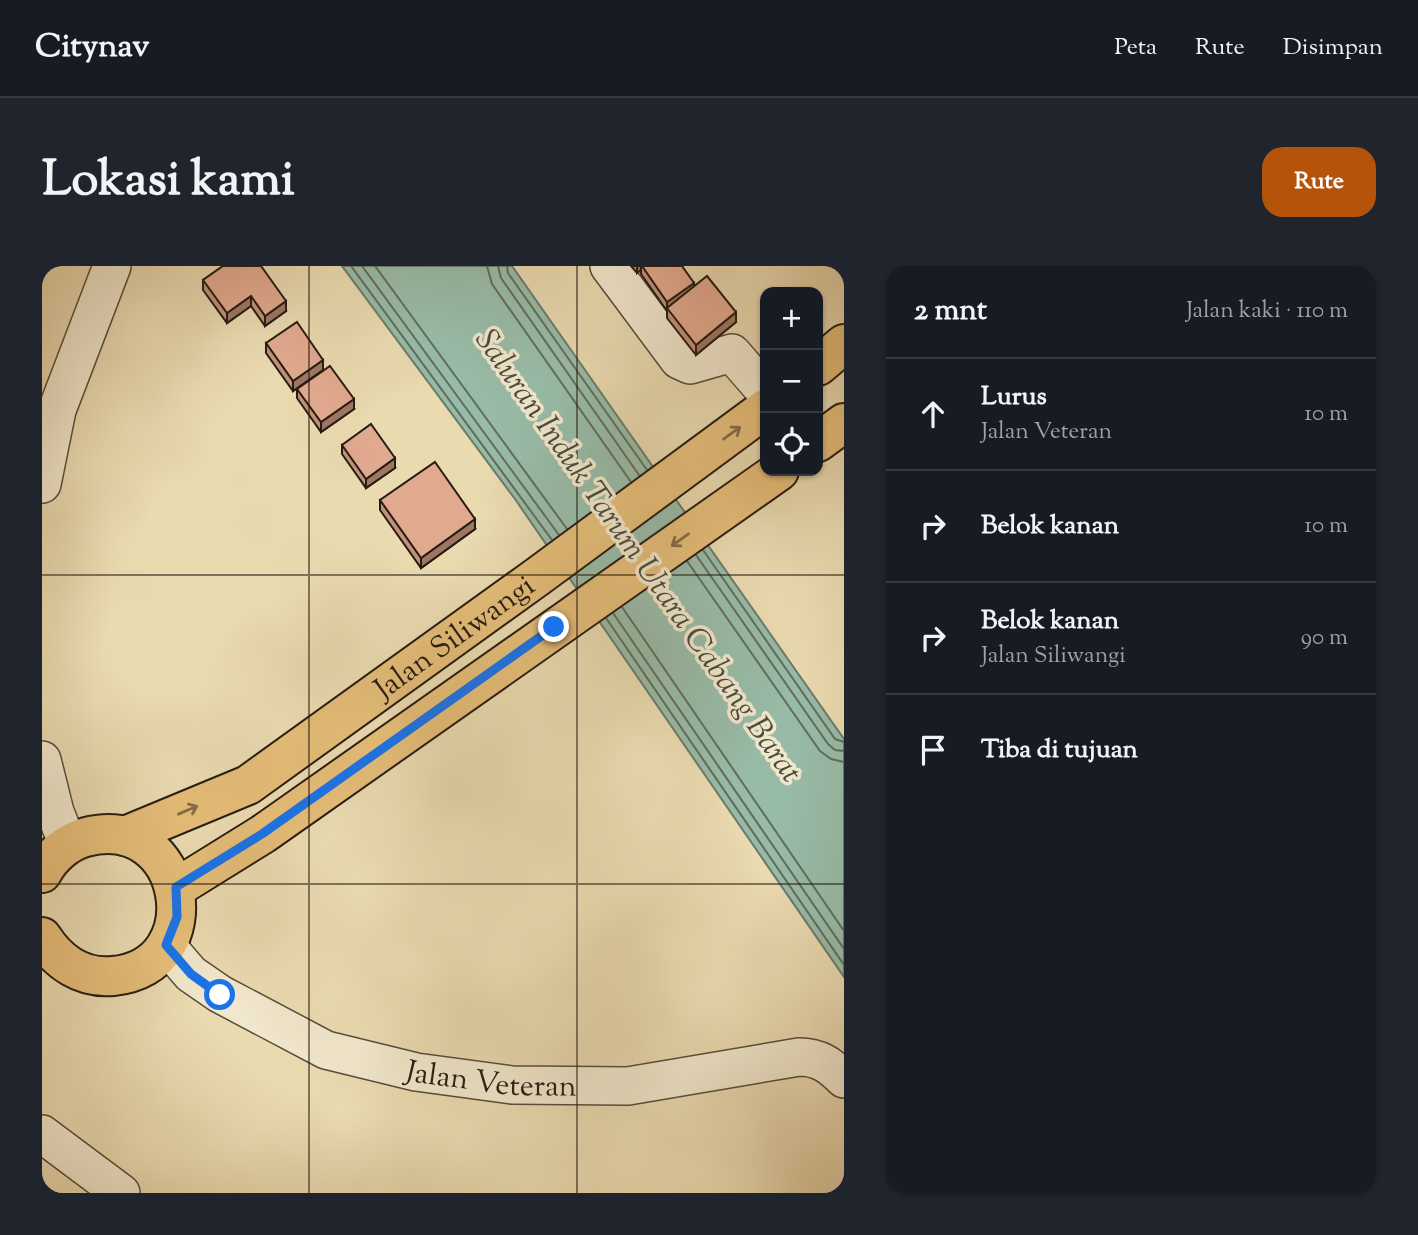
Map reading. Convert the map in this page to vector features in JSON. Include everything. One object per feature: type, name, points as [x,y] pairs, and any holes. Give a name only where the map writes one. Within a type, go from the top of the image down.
[{"type":"main road","points":[[823,362],[844,344]]},
{"type":"main road","name":"Jalan Siliwangi","points":[[125,836],[248,785],[760,413]]},
{"type":"main road","points":[[823,439],[844,424]]},
{"type":"main road","name":"Jalan Siliwangi","points":[[176,887],[262,834],[772,476]]},
{"type":"main road","points":[[42,873],[55,854],[68,845],[95,834],[125,836],[139,842],[162,861],[176,887],[177,917],[166,945],[145,966],[117,976],[87,974],[48,956]]},
{"type":"street","points":[[42,484],[57,410],[112,266]]},
{"type":"street","points":[[609,266],[678,360],[690,365],[732,353],[760,385]]},
{"type":"street","points":[[42,760],[55,812],[68,845]]},
{"type":"street","name":"Jalan Veteran","points":[[166,945],[191,974],[220,995],[326,1050],[416,1072],[512,1085],[628,1086],[799,1057],[813,1057],[823,1061],[844,1079]]},
{"type":"street","points":[[42,1134],[121,1193]]},
{"type":"water","name":"Saluran Induk Tarum Utara Cabang Barat","points":[[342,266],[512,266],[844,739],[844,977],[515,499]]},
{"type":"building","points":[[223,266],[261,266],[286,301],[265,316],[251,296],[227,313],[203,280]]},
{"type":"building","points":[[642,266],[682,266],[694,283],[667,302]]},
{"type":"building","points":[[707,276],[736,312],[696,345],[667,308]]},
{"type":"building","points":[[297,322],[323,360],[293,381],[266,343]]},
{"type":"building","points":[[330,366],[354,399],[321,422],[297,389]]},
{"type":"building","points":[[371,424],[395,458],[366,479],[342,445]]},
{"type":"building","points":[[435,462],[475,519],[421,558],[380,500]]},
{"type":"route","points":[[220,995],[191,974],[166,945],[177,917],[176,887],[262,834],[554,627]]}]
